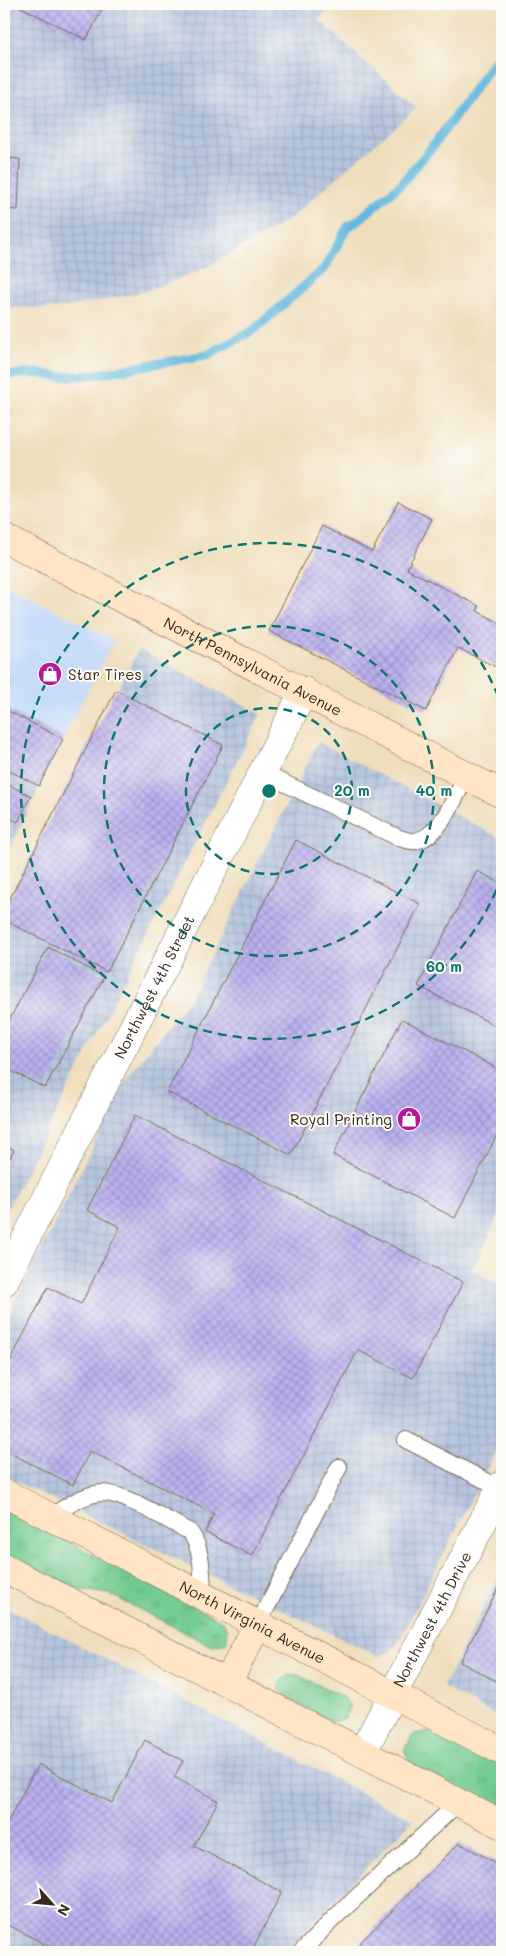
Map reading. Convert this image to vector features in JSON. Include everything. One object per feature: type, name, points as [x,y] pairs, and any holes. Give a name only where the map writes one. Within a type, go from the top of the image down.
[{"type":"main road","name":"North Pennsylvania Avenue","points":[[4,538],[502,794]]},
{"type":"main road","name":"North Virginia Avenue","points":[[4,1493],[502,1751]]},
{"type":"main road","points":[[4,1568],[502,1825]]},
{"type":"main road","points":[[227,1683],[258,1624]]},
{"type":"street","name":"Northwest 4th Street","points":[[4,1282],[304,691]]},
{"type":"street","name":"Northwest 4th Drive","points":[[362,1753],[501,1486]]},
{"type":"lane","points":[[262,773],[399,838],[414,842],[428,836],[439,824],[467,775]]},
{"type":"lane","points":[[406,1440],[501,1486]]},
{"type":"lane","points":[[258,1624],[339,1467]]},
{"type":"lane","points":[[50,1517],[80,1499],[103,1493],[118,1495],[190,1532],[197,1542],[199,1552],[202,1596]]},
{"type":"lane","points":[[301,1952],[332,1920],[458,1803]]},
{"type":"shaded area","points":[[4,4],[331,4],[319,20],[417,108],[287,221],[202,270],[139,293],[56,309],[4,307]]},
{"type":"shaded area","name":"Star Tires","points":[[4,585],[114,640],[63,738],[4,708]]},
{"type":"shaded area","points":[[139,649],[261,714],[4,1215],[4,913]]},
{"type":"shaded area","points":[[4,708],[63,738],[4,860]]},
{"type":"shaded area","points":[[318,742],[502,839],[502,1209],[472,1270],[502,1286],[502,1440],[399,1641],[390,1652],[378,1656],[4,1476],[4,1324],[128,1076],[191,997]]},
{"type":"shaded area","points":[[502,1571],[502,1719],[443,1687]]},
{"type":"shaded area","points":[[4,1606],[413,1820],[284,1952],[4,1952]]},
{"type":"green space","points":[[4,1509],[222,1621],[227,1631],[226,1643],[212,1646],[109,1594],[70,1588],[4,1553]]},
{"type":"green space","points":[[289,1674],[298,1675],[346,1699],[350,1708],[346,1716],[340,1721],[333,1722],[287,1698],[279,1690],[279,1683]]},
{"type":"green space","points":[[422,1732],[439,1733],[502,1765],[502,1811],[410,1763],[404,1750],[413,1735]]},
{"type":"building","points":[[15,4],[105,4],[86,40]]},
{"type":"building","points":[[4,158],[20,159],[18,210],[4,209]]},
{"type":"building","points":[[398,502],[432,519],[407,569],[479,606],[477,611],[502,624],[502,655],[496,667],[458,648],[426,711],[269,631],[322,526],[372,552]]},
{"type":"building","points":[[4,676],[10,679],[4,691]]},
{"type":"building","points":[[116,690],[223,745],[107,972],[4,920],[4,910]]},
{"type":"building","points":[[4,709],[63,739],[39,786],[4,768]]},
{"type":"building","points":[[5,783],[31,796],[18,822],[4,815]]},
{"type":"building","points":[[296,840],[420,904],[291,1155],[167,1092]]},
{"type":"building","points":[[477,871],[502,884],[502,1029],[418,986]]},
{"type":"building","points":[[48,947],[104,977],[45,1088],[4,1067],[4,1030]]},
{"type":"building","points":[[402,1019],[502,1071],[502,1125],[455,1218],[333,1155]]},
{"type":"building","points":[[135,1115],[463,1282],[413,1378],[358,1350],[252,1556],[205,1532],[214,1514],[90,1451],[73,1485],[4,1450],[4,1373],[48,1287],[81,1304],[120,1227],[87,1210]]},
{"type":"building","points":[[4,1144],[14,1150],[4,1169]]},
{"type":"building","points":[[502,1581],[502,1684],[460,1662]]},
{"type":"building","points":[[145,1740],[183,1761],[174,1777],[218,1801],[194,1846],[282,1892],[251,1952],[60,1952],[4,1923],[4,1829],[38,1764],[112,1803]]},
{"type":"building","points":[[459,1843],[502,1866],[502,1952],[351,1952]]},
{"type":"waterway","points":[[4,375],[38,373],[59,377],[92,375],[207,355],[254,330],[325,268],[348,226],[355,223],[401,184],[433,146],[502,51]]},
{"type":"place","name":"Star Tires","points":[[50,674]]},
{"type":"place","name":"Royal Printing","points":[[409,1119]]}]
